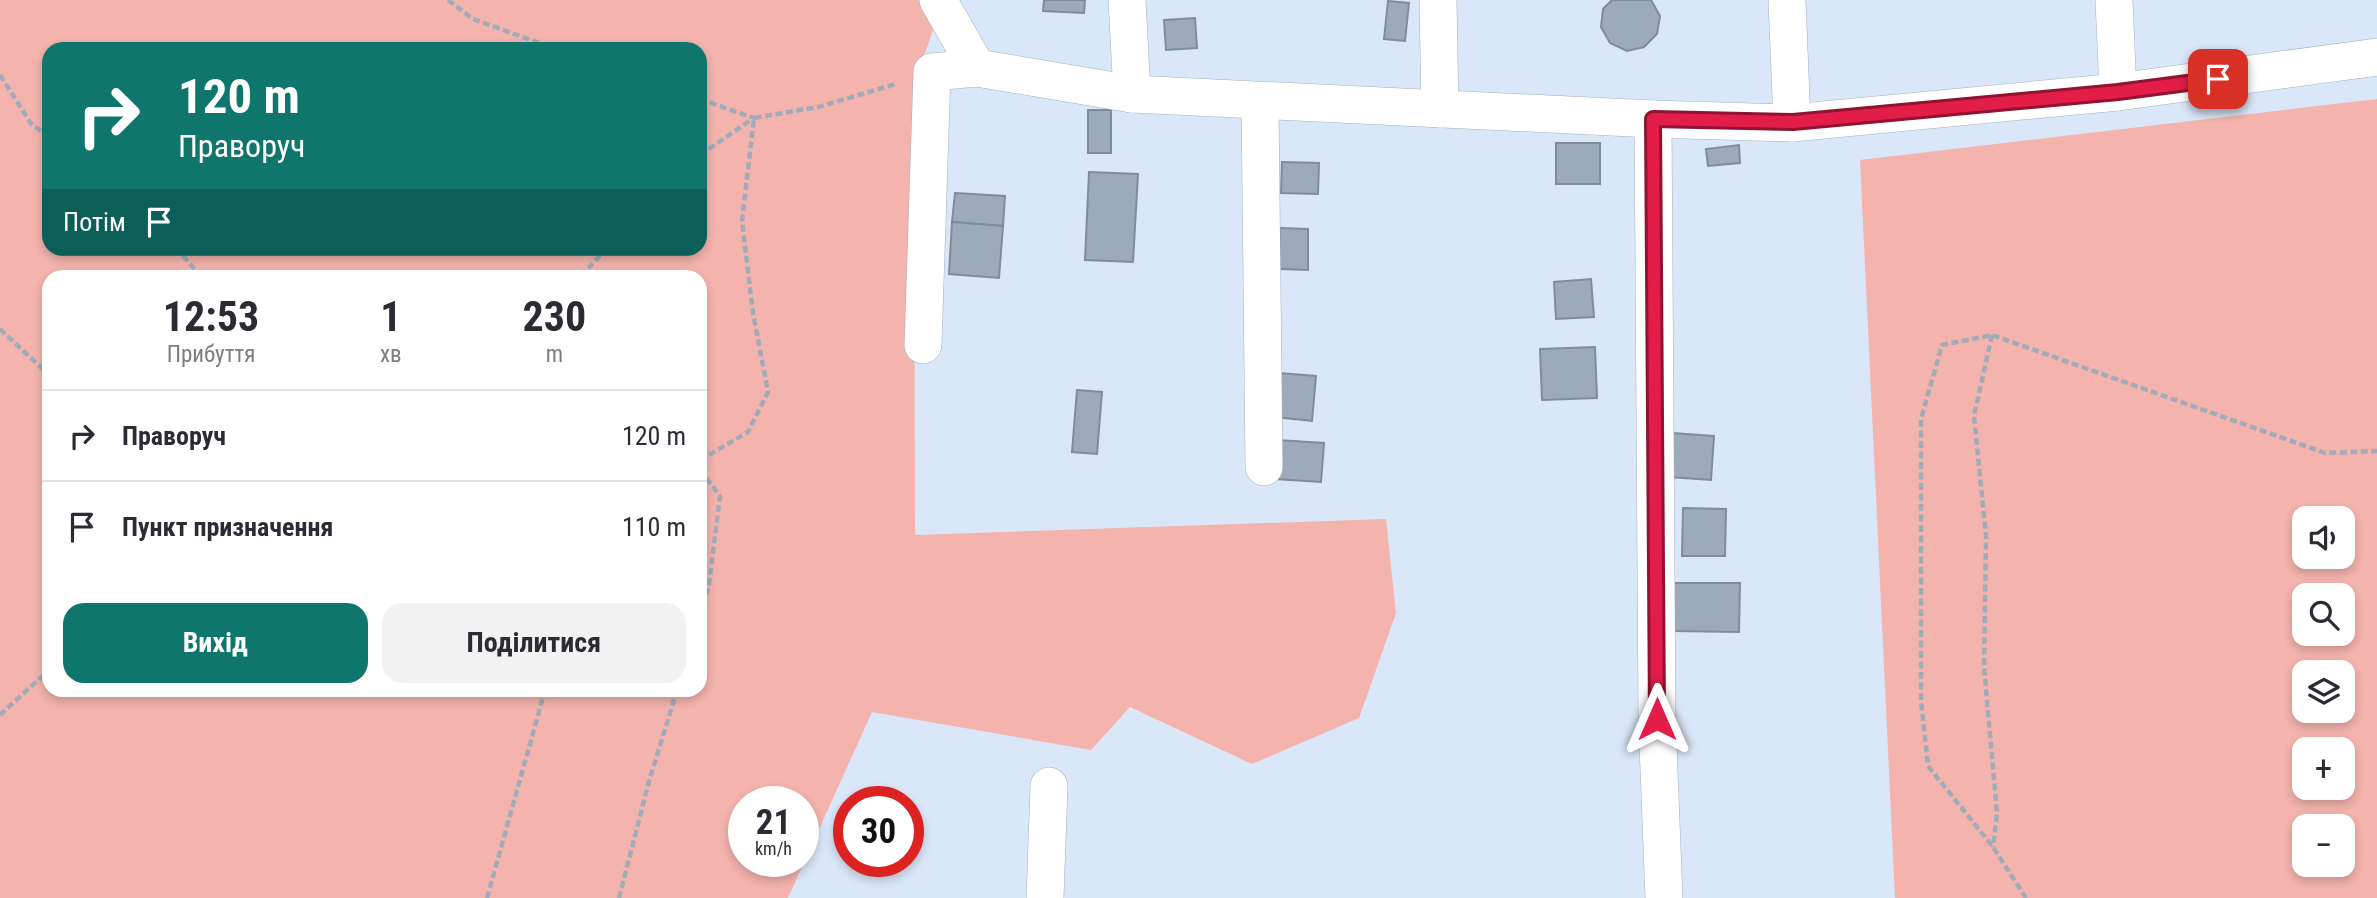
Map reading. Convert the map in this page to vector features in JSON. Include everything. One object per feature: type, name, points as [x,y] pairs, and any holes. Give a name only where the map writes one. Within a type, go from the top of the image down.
[{"type":"street","points":[[938,0],[977,68]]},
{"type":"street","points":[[1127,0],[1132,94]]},
{"type":"street","points":[[1438,0],[1440,109]]},
{"type":"street","points":[[1787,0],[1793,122]]},
{"type":"street","points":[[2114,0],[2118,92]]},
{"type":"street","points":[[923,345],[932,72],[977,68],[1132,94],[1653,119],[1793,122],[2118,92],[2377,57]]},
{"type":"street","points":[[1260,101],[1264,467]]},
{"type":"street","points":[[1653,119],[1657,719],[1664,898]]},
{"type":"street","points":[[1045,898],[1049,786]]},
{"type":"path","points":[[448,0],[473,19],[537,42]]},
{"type":"path","points":[[707,150],[754,118],[818,107],[932,72]]},
{"type":"path","points":[[0,75],[32,125],[42,131]]},
{"type":"path","points":[[707,101],[754,118]]},
{"type":"path","points":[[707,456],[748,432],[768,392],[753,313],[742,221],[754,118]]},
{"type":"path","points":[[183,256],[196,270]]},
{"type":"path","points":[[587,270],[600,256]]},
{"type":"path","points":[[0,329],[42,368]]},
{"type":"path","points":[[2026,898],[1993,847],[1928,766],[1921,700],[1921,419],[1942,345],[1992,335],[2325,453],[2377,451]]},
{"type":"path","points":[[1992,335],[1974,416],[1986,536],[1984,667],[1997,813],[1993,847]]},
{"type":"path","points":[[707,479],[720,496],[707,592]]},
{"type":"path","points":[[0,715],[42,676]]},
{"type":"path","points":[[487,898],[543,697]]},
{"type":"path","points":[[619,898],[648,785],[675,697]]},
{"type":"shaded area","points":[[0,0],[925,0],[937,19],[914,84],[915,535],[1386,519],[1396,613],[1359,718],[1252,764],[1130,707],[1091,750],[872,712],[839,786],[833,786],[833,798],[819,829],[819,786],[728,786],[728,877],[797,877],[788,898],[0,898]]},
{"type":"shaded area","points":[[2377,99],[2377,898],[1895,898],[1860,160]]},
{"type":"building","points":[[1044,0],[1085,0],[1084,13],[1043,11]]},
{"type":"building","points":[[1612,0],[1651,0],[1660,16],[1657,34],[1644,47],[1627,51],[1610,43],[1601,27],[1603,9]]},
{"type":"building","points":[[1388,1],[1409,3],[1405,41],[1384,39]]},
{"type":"building","points":[[1195,18],[1197,48],[1166,50],[1164,20]]},
{"type":"building","points":[[1088,110],[1111,110],[1111,153],[1088,153]]},
{"type":"building","points":[[1556,143],[1600,143],[1600,184],[1556,184]]},
{"type":"building","points":[[1739,145],[1740,163],[1708,166],[1706,149]]},
{"type":"building","points":[[1282,162],[1319,163],[1318,194],[1281,193]]},
{"type":"building","points":[[1089,172],[1138,174],[1133,262],[1085,260]]},
{"type":"building","points":[[955,193],[1005,196],[1003,226],[952,222]]},
{"type":"building","points":[[952,222],[1003,226],[999,278],[949,274]]},
{"type":"building","points":[[1280,228],[1308,229],[1308,270],[1280,269]]},
{"type":"building","points":[[1591,279],[1594,317],[1556,319],[1554,282]]},
{"type":"building","points":[[1595,347],[1597,398],[1542,400],[1540,349]]},
{"type":"building","points":[[1279,373],[1316,376],[1312,421],[1275,417]]},
{"type":"building","points":[[1077,390],[1102,392],[1097,454],[1072,452]]},
{"type":"building","points":[[1672,433],[1714,436],[1711,480],[1669,477]]},
{"type":"building","points":[[1278,440],[1324,443],[1321,482],[1275,479]]},
{"type":"building","points":[[1683,508],[1726,509],[1725,556],[1682,556]]},
{"type":"building","points":[[1674,583],[1740,583],[1739,632],[1674,631]]},
{"type":"route","points":[[1657,719],[1653,119],[1793,122],[2118,92],[2218,79]]}]
